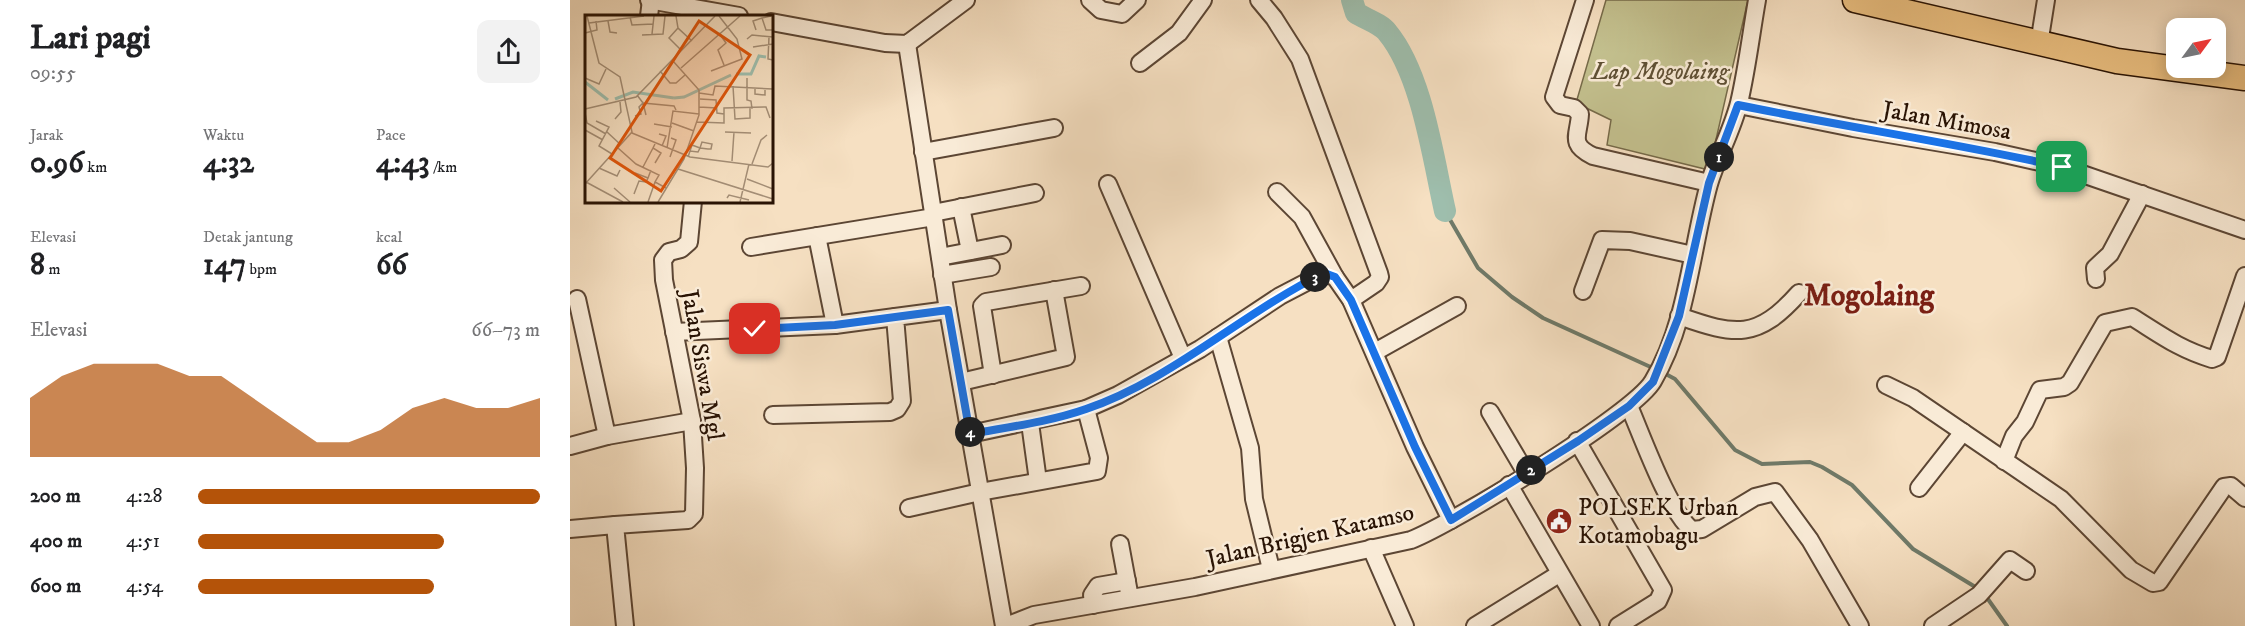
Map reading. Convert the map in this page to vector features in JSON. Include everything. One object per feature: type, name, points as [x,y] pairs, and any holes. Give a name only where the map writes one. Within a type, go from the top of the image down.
[{"type":"highway","points":[[1855,0],[1893,4],[2039,38],[2117,61],[2245,78]]},
{"type":"highway","points":[[2039,38],[2166,57]]},
{"type":"highway","points":[[2226,67],[2245,70]]},
{"type":"street","points":[[649,15],[650,0],[699,13],[727,15]]},
{"type":"street","points":[[772,22],[885,43],[906,44],[917,39],[966,0]]},
{"type":"street","points":[[1090,0],[1101,10],[1122,14],[1130,10],[1137,0]]},
{"type":"street","points":[[1140,63],[1179,33],[1203,0]]},
{"type":"street","points":[[1258,0],[1274,18],[1304,69],[1379,273],[1380,277],[1376,283],[1351,300]]},
{"type":"street","points":[[1585,0],[1554,97],[1560,105],[1574,108],[1580,114],[1575,137],[1579,146],[1593,156],[1709,183]]},
{"type":"street","name":"Jalan Brigjen Katamso","points":[[1005,626],[1034,615],[1195,587],[1411,540],[1451,520],[1509,485],[1629,406],[1653,382],[1679,316],[1709,183],[1738,105],[1757,0]]},
{"type":"street","points":[[2039,38],[2046,0]]},
{"type":"street","points":[[906,44],[942,275],[1005,626]]},
{"type":"street","name":"Jalan Mimosa","points":[[1738,105],[1853,128],[1995,152],[2062,167],[2245,230]]},
{"type":"street","points":[[923,152],[1054,128]]},
{"type":"street","points":[[1108,184],[1183,358]]},
{"type":"street","points":[[1278,192],[1302,217],[1335,277],[1351,300],[1415,447],[1451,520]]},
{"type":"street","points":[[751,248],[933,215],[961,207],[1035,193]]},
{"type":"street","points":[[2096,279],[2095,268],[2110,254],[2142,194]]},
{"type":"street","name":"Jalan Siswa Mgl","points":[[615,525],[688,520],[692,517],[695,468],[692,421],[664,280],[663,260],[669,252],[681,249],[689,242],[693,202]]},
{"type":"street","points":[[961,207],[970,251]]},
{"type":"street","points":[[817,236],[835,325]]},
{"type":"street","points":[[1583,291],[1602,240],[1630,242],[1693,255]]},
{"type":"street","points":[[940,257],[1002,245]]},
{"type":"street","points":[[942,275],[991,267]]},
{"type":"street","points":[[970,434],[1030,423],[1086,409],[1128,390],[1302,284],[1324,273],[1335,277]]},
{"type":"street","points":[[2004,461],[2014,436],[2025,422],[2040,390],[2064,387],[2070,383],[2105,323],[2132,318],[2180,349],[2198,352],[2212,360],[2217,357],[2245,276]]},
{"type":"street","points":[[993,375],[982,306],[990,299],[1081,286]]},
{"type":"street","points":[[961,382],[1066,357],[1054,290]]},
{"type":"street","points":[[1679,316],[1718,330],[1743,331],[1766,323],[1783,310],[1799,293]]},
{"type":"street","points":[[578,299],[607,436]]},
{"type":"street","points":[[1375,352],[1457,306]]},
{"type":"street","points":[[674,332],[835,325],[948,310]]},
{"type":"street","points":[[773,415],[890,412],[897,409],[902,401],[895,317]]},
{"type":"street","points":[[1218,337],[1250,448],[1254,499],[1271,569]]},
{"type":"street","points":[[1886,385],[1913,398],[2061,499],[2131,570],[2155,584],[2182,550],[2224,487],[2231,486],[2245,498]]},
{"type":"street","points":[[1629,406],[1673,503],[1687,526],[1692,530],[1702,530],[1755,497],[1774,492],[1810,540],[1860,626]]},
{"type":"street","points":[[909,508],[1098,469],[1099,458],[1086,409]]},
{"type":"street","points":[[1490,412],[1526,473]]},
{"type":"street","points":[[570,446],[607,436],[692,421]]},
{"type":"street","points":[[1030,423],[1038,481]]},
{"type":"street","points":[[1919,488],[1963,432]]},
{"type":"street","points":[[1578,441],[1663,590],[1658,601],[1618,626]]},
{"type":"street","points":[[1509,485],[1591,626]]},
{"type":"street","points":[[570,529],[615,525],[625,626]]},
{"type":"street","points":[[1120,544],[1130,598]]},
{"type":"street","points":[[1371,548],[1405,626]]},
{"type":"street","points":[[1933,626],[1984,591],[2010,560],[2026,571]]},
{"type":"street","points":[[1474,626],[1559,574]]},
{"type":"street","points":[[1093,605],[1092,595],[1098,586],[1127,581]]},
{"type":"green space","name":"Lap Mogolaing","points":[[1606,0],[1748,0],[1709,170],[1607,145],[1611,120],[1576,103]]},
{"type":"waterway","points":[[1352,0],[1356,13],[1387,32],[1409,70],[1425,117],[1445,211]]},
{"type":"waterway","points":[[1445,211],[1478,268],[1512,297],[1543,318],[1655,369]]},
{"type":"waterway","points":[[1662,372],[1675,379],[1735,450],[1762,464],[1810,462],[1822,467],[1852,485],[1913,549],[1977,588]]},
{"type":"waterway","points":[[1985,595],[2007,626]]},
{"type":"place","name":"POLSEK Urban Kotamobagu","points":[[1559,521]]},
{"type":"district","name":"Mogolaing","points":[[1869,295]]},
{"type":"route","points":[[755,329],[835,325],[948,310],[970,434],[1030,423],[1086,409],[1118,395],[1200,349],[1280,296],[1324,273],[1329,273],[1341,284],[1351,300],[1415,447],[1451,520],[1578,441],[1629,406],[1653,382],[1679,316],[1709,183],[1738,105],[1853,128],[1995,152],[2062,167]]}]
